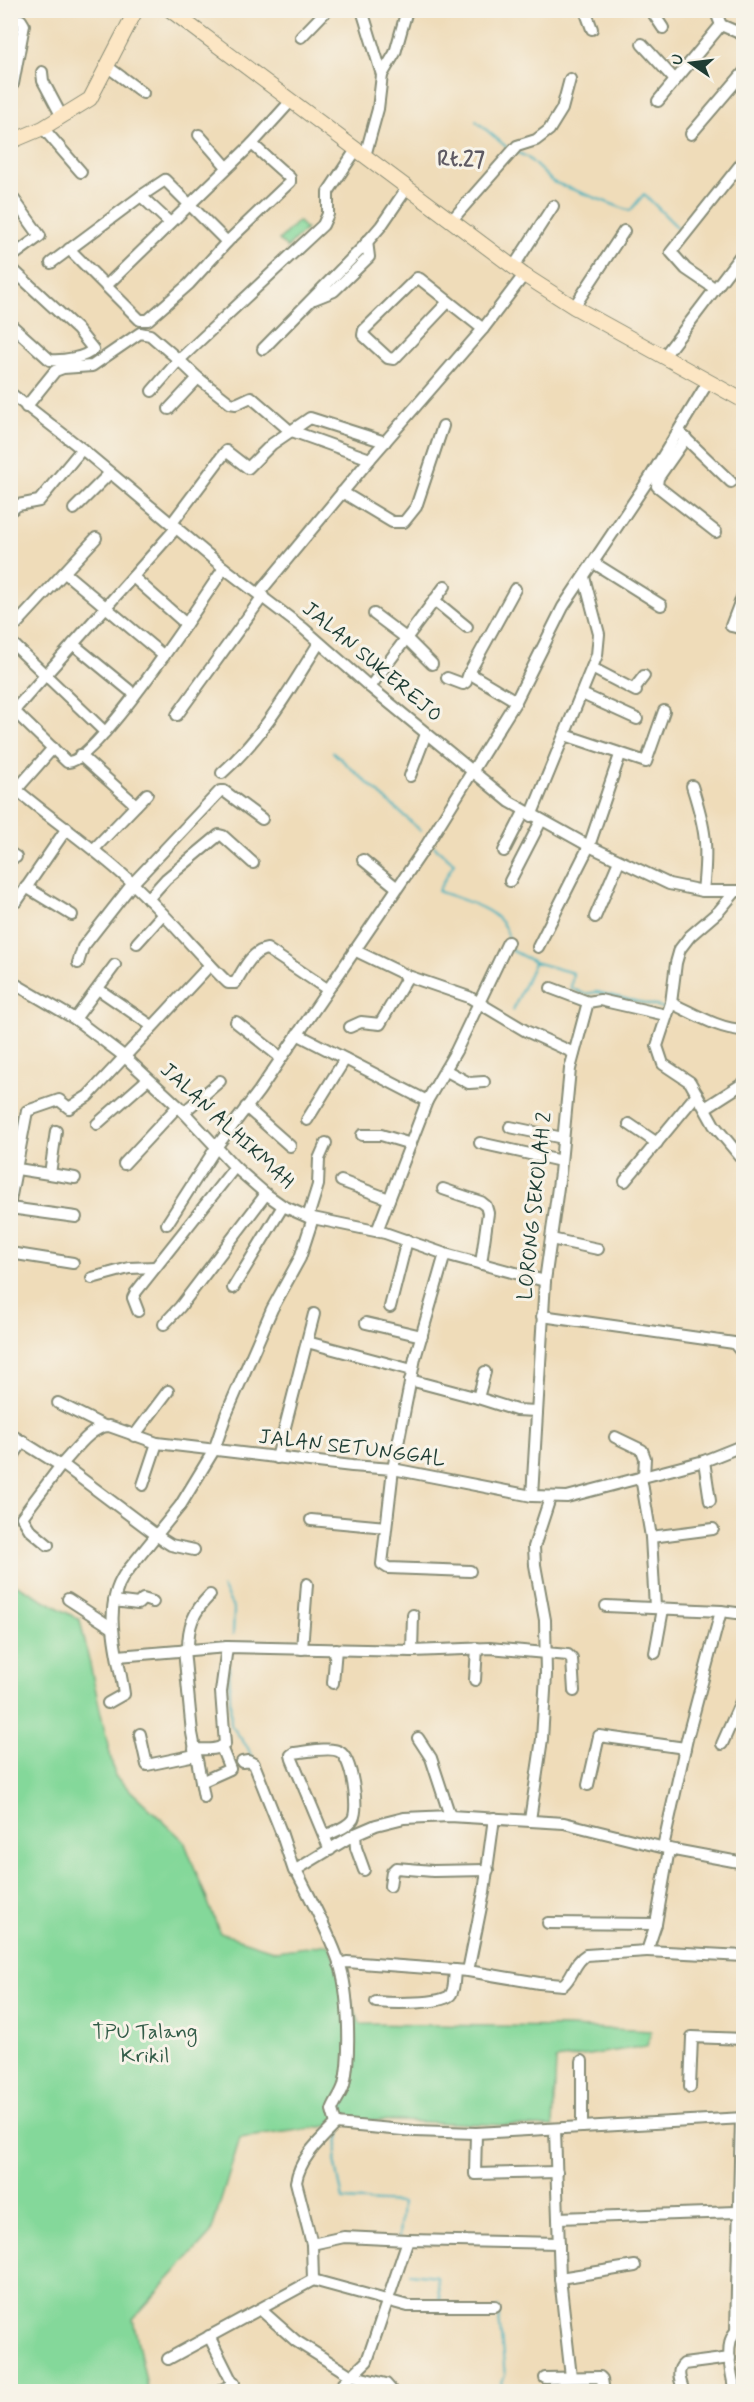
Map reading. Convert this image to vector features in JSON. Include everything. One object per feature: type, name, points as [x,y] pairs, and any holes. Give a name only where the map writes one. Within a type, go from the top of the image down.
[{"type":"main road","points":[[10,142],[43,128],[90,99],[136,10]]},
{"type":"main road","points":[[170,10],[519,271],[574,307],[665,355],[744,401]]},
{"type":"street","points":[[301,37],[327,10]]},
{"type":"street","points":[[152,391],[179,360],[323,225],[328,214],[328,192],[361,153],[378,109],[381,75],[362,10]]},
{"type":"street","points":[[381,75],[394,53],[407,10]]},
{"type":"street","points":[[585,10],[592,29]]},
{"type":"street","points":[[651,10],[663,28]]},
{"type":"street","points":[[715,10],[721,25],[744,34]]},
{"type":"street","points":[[10,19],[21,20],[24,25],[13,84]]},
{"type":"street","points":[[658,101],[721,25]]},
{"type":"street","points":[[642,44],[675,80]]},
{"type":"street","points":[[108,67],[143,93]]},
{"type":"street","points":[[42,72],[45,85],[62,117]]},
{"type":"street","points":[[691,134],[744,72]]},
{"type":"street","points":[[451,221],[514,150],[543,136],[555,124],[562,109],[570,79]]},
{"type":"street","points":[[106,286],[252,144],[291,101]]},
{"type":"street","points":[[43,128],[81,172]]},
{"type":"street","points":[[199,135],[227,167]]},
{"type":"street","points":[[69,249],[140,320],[145,322],[189,284],[227,242],[291,180],[252,144]]},
{"type":"street","points":[[714,288],[686,269],[671,252],[744,160]]},
{"type":"street","points":[[51,263],[165,180],[227,242]]},
{"type":"street","points":[[263,349],[313,299],[334,291],[369,257],[367,242],[407,188]]},
{"type":"street","points":[[10,195],[40,234],[38,239],[10,258]]},
{"type":"street","points":[[141,196],[170,223]]},
{"type":"street","points":[[177,715],[261,595],[342,492],[483,329],[519,271],[554,206]]},
{"type":"street","points":[[574,307],[624,231]]},
{"type":"street","points":[[665,355],[744,251]]},
{"type":"street","points":[[10,324],[50,360],[83,354],[93,349],[77,329],[13,275]]},
{"type":"street","points":[[448,302],[394,359],[388,358],[363,335],[364,330],[415,278],[420,279],[483,329]]},
{"type":"street","points":[[26,406],[55,371],[63,368],[92,366],[140,333],[150,335],[198,378],[232,404],[252,397],[289,430],[370,459]]},
{"type":"street","points":[[170,410],[198,378]]},
{"type":"street","points":[[708,382],[656,482],[657,486],[716,532]]},
{"type":"street","name":"JALAN SUKEREJO","points":[[10,393],[175,525],[224,568],[261,595],[472,772],[532,816],[669,884],[703,891],[739,892]]},
{"type":"street","points":[[224,568],[135,697],[105,732],[75,761],[69,762],[12,713],[133,577],[175,525],[226,451],[248,468],[289,430],[312,417],[385,442]]},
{"type":"street","points":[[342,492],[392,522],[404,522],[416,507],[443,426]]},
{"type":"street","points":[[682,435],[732,482]]},
{"type":"street","points":[[167,1224],[217,1146],[426,846],[516,701],[554,622],[682,435]]},
{"type":"street","points":[[10,511],[18,505],[39,501],[82,449]]},
{"type":"street","points":[[74,509],[110,473]]},
{"type":"street","points":[[10,631],[96,538]]},
{"type":"street","points":[[594,563],[661,605]]},
{"type":"street","points":[[65,573],[164,656]]},
{"type":"street","points":[[133,577],[186,624]]},
{"type":"street","points":[[510,881],[532,816],[597,655],[599,639],[584,577]]},
{"type":"street","points":[[370,687],[445,586]]},
{"type":"street","points":[[447,678],[463,684],[515,589]]},
{"type":"street","points":[[744,592],[731,626],[744,629]]},
{"type":"street","points":[[434,600],[467,627]]},
{"type":"street","points":[[374,614],[406,638],[432,664]]},
{"type":"street","points":[[10,640],[105,732]]},
{"type":"street","points":[[222,773],[244,753],[319,643]]},
{"type":"street","points":[[73,644],[129,690]]},
{"type":"street","points":[[592,668],[635,690],[644,676]]},
{"type":"street","points":[[470,673],[516,701]]},
{"type":"street","points":[[582,694],[637,719]]},
{"type":"street","points":[[565,735],[647,762],[664,711]]},
{"type":"street","points":[[410,776],[426,734]]},
{"type":"street","points":[[53,748],[13,790],[67,828],[133,883],[228,983],[234,984],[254,954],[259,950],[267,949],[327,989]]},
{"type":"street","points":[[80,755],[136,805]]},
{"type":"street","points":[[538,947],[589,846],[620,755]]},
{"type":"street","points":[[692,786],[704,824],[707,843],[703,891]]},
{"type":"street","points":[[78,963],[83,947],[133,883],[221,791],[262,819]]},
{"type":"street","points":[[94,849],[147,794]]},
{"type":"street","points":[[504,851],[532,816]]},
{"type":"street","points":[[17,901],[67,828]]},
{"type":"street","points":[[148,899],[166,879],[219,835],[253,863]]},
{"type":"street","points":[[363,860],[396,887]]},
{"type":"street","points":[[595,917],[620,861]]},
{"type":"street","points":[[26,887],[72,915]]},
{"type":"street","points":[[739,892],[690,936],[680,949],[669,1009],[657,1043],[659,1058],[665,1066],[690,1082],[722,1137],[744,1161]]},
{"type":"street","points":[[137,943],[163,914]]},
{"type":"street","points":[[377,1231],[427,1101],[445,1070],[508,942]]},
{"type":"street","points":[[354,950],[408,975],[460,993],[526,1031],[574,1053]]},
{"type":"street","points":[[75,1019],[116,965]]},
{"type":"street","points":[[10,1201],[13,1168],[27,1111],[57,1100],[63,1101],[67,1108],[72,1107],[88,1096],[210,965]]},
{"type":"street","points":[[350,1027],[362,1022],[380,1024],[408,975]]},
{"type":"street","points":[[10,994],[14,982]]},
{"type":"street","name":"JALAN ALHIKMAH","points":[[14,982],[75,1019],[125,1057],[181,1109],[235,1167],[283,1206],[310,1218],[377,1231],[445,1254],[545,1281]]},
{"type":"street","points":[[551,988],[588,1002],[600,1000],[669,1009],[736,1030],[744,1030]]},
{"type":"street","points":[[98,989],[152,1026]]},
{"type":"street","name":"LORONG SEKOLAH 2","points":[[532,1496],[545,1281],[561,1161],[568,1085],[588,1002]]},
{"type":"street","points":[[236,1022],[280,1057]]},
{"type":"street","points":[[297,1034],[427,1101]]},
{"type":"street","points":[[307,1120],[345,1059]]},
{"type":"street","points":[[445,1070],[469,1083],[484,1082]]},
{"type":"street","points":[[97,1124],[148,1079]]},
{"type":"street","points":[[124,1164],[181,1109],[220,1081]]},
{"type":"street","points":[[705,1108],[744,1083]]},
{"type":"street","points":[[626,1181],[697,1094]]},
{"type":"street","points":[[246,1107],[290,1146]]},
{"type":"street","points":[[629,1124],[657,1143]]},
{"type":"street","points":[[510,1128],[563,1138]]},
{"type":"street","points":[[50,1174],[56,1131]]},
{"type":"street","points":[[362,1135],[381,1135],[411,1144]]},
{"type":"street","points":[[108,1703],[124,1694],[111,1627],[117,1586],[188,1494],[214,1450],[226,1415],[270,1315],[300,1258],[318,1185],[319,1159],[326,1143]]},
{"type":"street","points":[[480,1143],[561,1161]]},
{"type":"street","points":[[138,1311],[133,1296],[235,1167]]},
{"type":"street","points":[[13,1168],[75,1178]]},
{"type":"street","points":[[341,1181],[389,1199]]},
{"type":"street","points":[[443,1189],[481,1202],[487,1208],[481,1264]]},
{"type":"street","points":[[164,1324],[180,1307],[266,1194]]},
{"type":"street","points":[[233,1288],[283,1206]]},
{"type":"street","points":[[10,1208],[76,1217]]},
{"type":"street","points":[[551,1239],[598,1249]]},
{"type":"street","points":[[390,1307],[407,1240]]},
{"type":"street","points":[[10,1253],[73,1263]]},
{"type":"street","points":[[445,1254],[411,1375],[393,1469],[382,1564],[385,1568],[470,1571]]},
{"type":"street","points":[[92,1278],[129,1268],[155,1268]]},
{"type":"street","points":[[277,1458],[314,1314]]},
{"type":"street","points":[[542,1316],[734,1342],[744,1355]]},
{"type":"street","points":[[366,1323],[422,1336]]},
{"type":"street","points":[[307,1342],[516,1410],[537,1410]]},
{"type":"street","points":[[478,1398],[485,1372]]},
{"type":"street","points":[[134,1436],[168,1391]]},
{"type":"street","name":"JALAN SETUNGGAL","points":[[58,1403],[104,1426],[117,1428],[157,1443],[393,1469],[550,1498],[567,1497],[704,1461],[744,1444]]},
{"type":"street","points":[[48,1545],[30,1530],[22,1517],[62,1464],[93,1432],[104,1426]]},
{"type":"street","points":[[10,1434],[51,1462],[62,1464],[171,1545],[194,1550]]},
{"type":"street","points":[[615,1437],[642,1450],[645,1458],[643,1476],[659,1608],[655,1653]]},
{"type":"street","points":[[10,1461],[23,1441]]},
{"type":"street","points":[[143,1485],[157,1443]]},
{"type":"street","points":[[704,1461],[710,1502]]},
{"type":"street","points":[[530,1820],[542,1739],[546,1689],[543,1609],[534,1557],[536,1536],[550,1498]]},
{"type":"street","points":[[311,1520],[386,1527]]},
{"type":"street","points":[[651,1537],[713,1529]]},
{"type":"street","points":[[302,1649],[307,1584]]},
{"type":"street","points":[[204,1797],[195,1752],[186,1649],[190,1622],[195,1612],[210,1595]]},
{"type":"street","points":[[68,1599],[111,1627]]},
{"type":"street","points":[[114,1601],[138,1604],[142,1599],[153,1602]]},
{"type":"street","points":[[606,1606],[744,1614]]},
{"type":"street","points":[[647,1951],[656,1924],[666,1848],[685,1748],[721,1611]]},
{"type":"street","points":[[412,1651],[413,1615]]},
{"type":"street","points":[[118,1656],[226,1647],[412,1651],[477,1648],[546,1653],[571,1657],[574,1691]]},
{"type":"street","points":[[140,1734],[147,1765],[221,1747],[226,1740],[221,1692],[226,1647]]},
{"type":"street","points":[[475,1680],[477,1648]]},
{"type":"street","points":[[333,1683],[336,1649]]},
{"type":"street","points":[[722,1744],[743,1696]]},
{"type":"street","points":[[588,1785],[598,1736],[685,1748]]},
{"type":"street","points":[[418,1738],[431,1758],[450,1816]]},
{"type":"street","points":[[201,1782],[230,1769],[221,1747]]},
{"type":"street","points":[[325,1836],[348,1824],[354,1816],[355,1799],[350,1766],[343,1754],[333,1749],[294,1753],[291,1756],[330,1850]]},
{"type":"street","points":[[242,1762],[248,1761],[254,1764],[294,1871],[355,1834],[376,1825],[404,1818],[450,1816],[530,1820],[597,1830],[666,1848],[744,1863]]},
{"type":"street","points":[[468,1971],[488,1870],[494,1818]]},
{"type":"street","points":[[355,1834],[356,1848],[364,1870]]},
{"type":"street","points":[[390,1886],[392,1872],[396,1868],[433,1871],[488,1870]]},
{"type":"street","points":[[299,1869],[342,1963],[347,2038],[345,2080],[341,2094],[332,2110],[341,2125]]},
{"type":"street","points":[[548,1923],[656,1924]]},
{"type":"street","points":[[342,1963],[468,1971],[557,1985],[567,1981],[577,1964],[586,1955],[647,1951],[744,1956]]},
{"type":"street","points":[[376,2002],[411,2004],[446,1998],[452,1992],[455,1970]]},
{"type":"street","points":[[690,2087],[692,2037],[744,2039]]},
{"type":"street","points":[[582,2061],[582,2127]]},
{"type":"street","points":[[313,2280],[312,2244],[296,2182],[297,2175],[305,2158],[341,2125],[476,2133],[742,2118],[737,2212],[740,2331],[730,2339],[730,2358],[735,2391]]},
{"type":"street","points":[[555,2130],[560,2278],[572,2377]]},
{"type":"street","points":[[476,2133],[475,2174],[557,2172]]},
{"type":"street","points":[[558,2218],[737,2212]]},
{"type":"street","points":[[312,2244],[344,2237],[559,2243]]},
{"type":"street","points":[[335,2391],[367,2361],[408,2240]]},
{"type":"street","points":[[560,2278],[635,2266]]},
{"type":"street","points":[[168,2359],[313,2280],[412,2306],[495,2306]]},
{"type":"street","points":[[261,2310],[296,2341],[350,2375],[386,2384],[393,2391]]},
{"type":"street","points":[[209,2336],[235,2387],[218,2391]]},
{"type":"street","points":[[684,2391],[679,2373],[684,2364],[730,2358]]},
{"type":"street","points":[[545,2378],[600,2377],[604,2391]]},
{"type":"green space","points":[[298,221],[306,229],[287,248],[279,240]]},
{"type":"green space","name":"TPU Talang Krikil","points":[[10,1581],[80,1620],[115,1776],[184,1841],[220,1933],[276,1951],[329,1944],[360,2024],[568,2027],[651,2031],[647,2046],[556,2060],[553,2127],[373,2120],[240,2138],[211,2233],[133,2319],[148,2391],[11,2391]]},
{"type":"waterway","points":[[476,121],[510,150]]},
{"type":"waterway","points":[[516,152],[527,157],[553,182],[630,211],[644,194],[680,230]]},
{"type":"waterway","points":[[333,752],[421,831]]},
{"type":"waterway","points":[[434,846],[454,863],[438,891],[470,902],[491,913],[505,928],[509,939]]},
{"type":"waterway","points":[[511,947],[511,950],[534,962],[573,973],[571,988],[584,994],[597,992],[664,1008]]},
{"type":"waterway","points":[[513,1010],[534,963]]},
{"type":"waterway","points":[[222,1587],[234,1609],[233,1634]]},
{"type":"waterway","points":[[229,1666],[231,1725],[248,1748],[252,1758]]},
{"type":"waterway","points":[[343,2121],[342,2110],[350,2086],[353,2041]]},
{"type":"waterway","points":[[341,2129],[335,2160],[343,2200],[402,2203],[399,2237]]},
{"type":"waterway","points":[[410,2273],[437,2276],[440,2302]]},
{"type":"waterway","points":[[498,2307],[505,2376],[501,2382],[504,2392]]},
{"type":"district","name":"Rt.27","points":[[461,160]]}]
